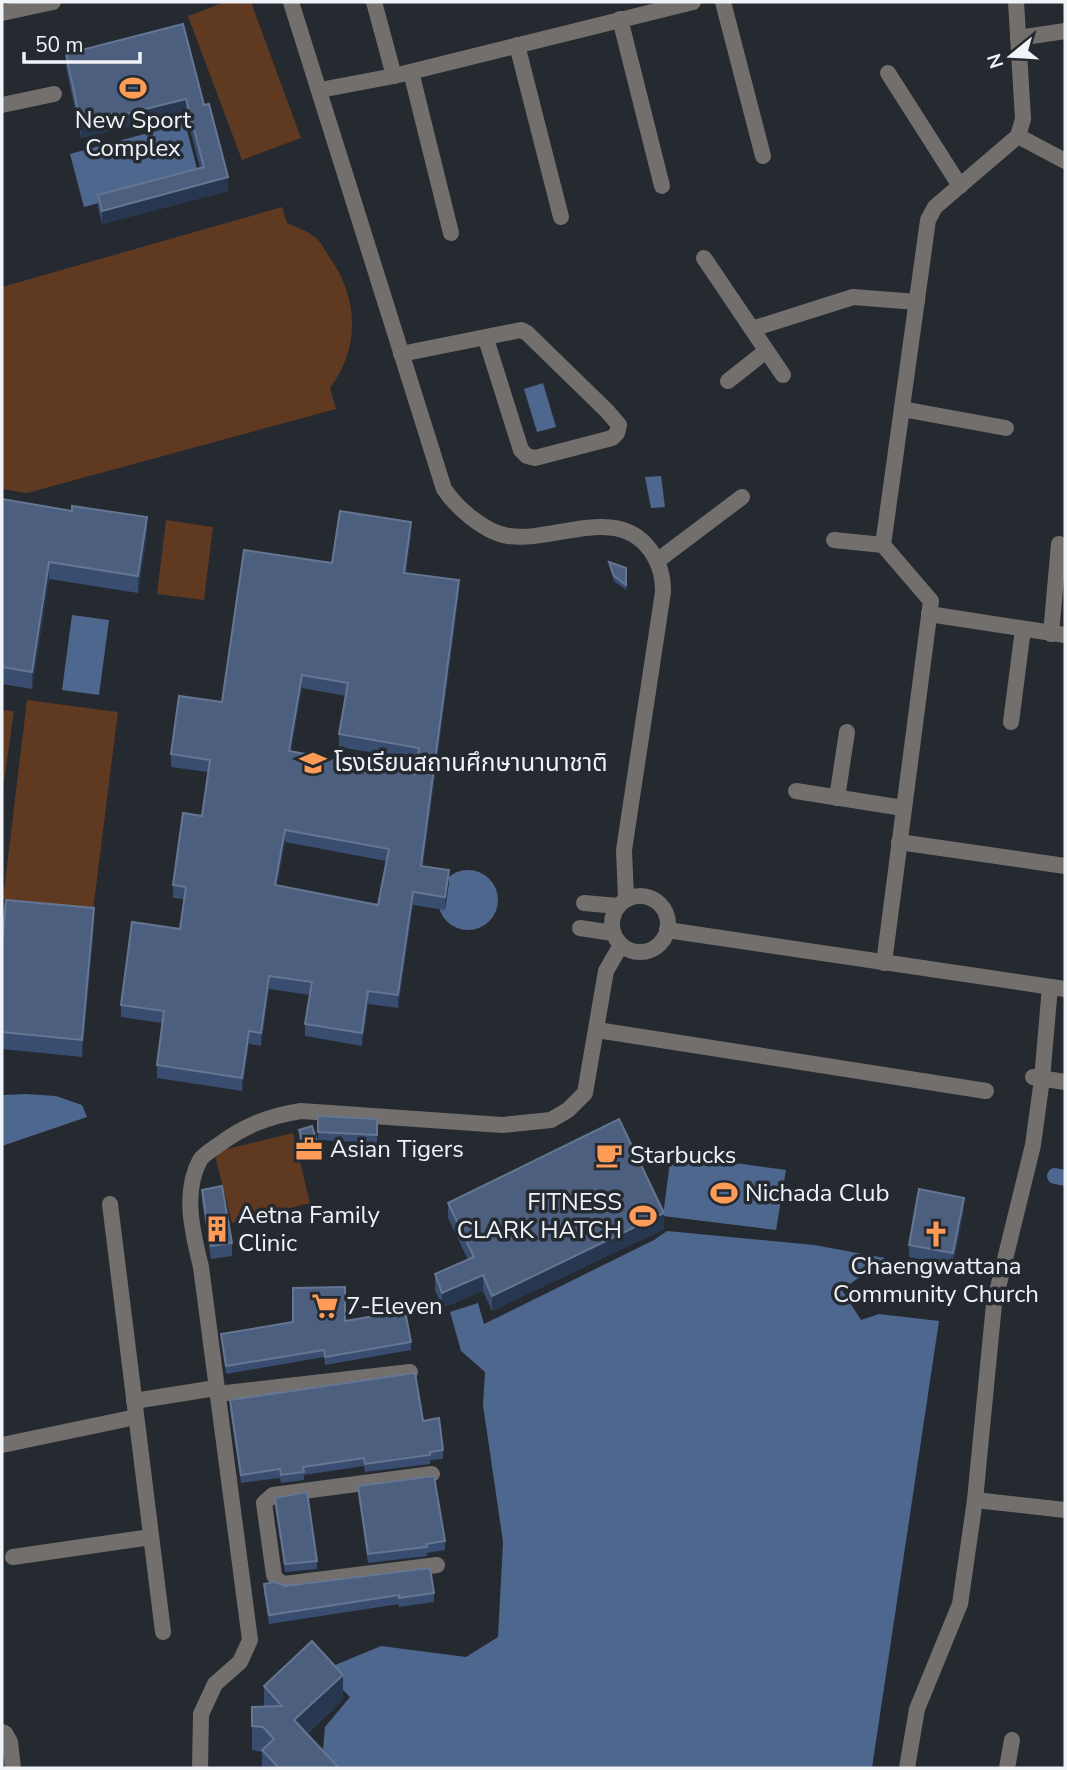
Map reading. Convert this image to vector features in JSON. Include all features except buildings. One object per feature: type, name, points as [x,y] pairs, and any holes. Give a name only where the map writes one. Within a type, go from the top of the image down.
[{"type":"street","points":[[2,13],[53,2]]},
{"type":"street","points":[[200,1768],[201,1714],[215,1684],[240,1662],[250,1640],[201,1267],[194,1240],[190,1194],[201,1158],[236,1132],[272,1116],[302,1111],[502,1125],[551,1120],[568,1110],[585,1093],[606,971],[617,939],[612,918],[622,902],[624,850],[663,592],[663,577],[657,561],[646,544],[631,533],[614,527],[524,537],[505,536],[488,528],[450,499],[444,489],[291,2]]},
{"type":"street","points":[[374,2],[394,76]]},
{"type":"street","points":[[320,90],[411,72],[693,2]]},
{"type":"street","points":[[723,2],[763,156]]},
{"type":"street","points":[[883,545],[928,220],[935,207],[1018,135],[1023,119],[1016,2]]},
{"type":"street","points":[[620,19],[662,186]]},
{"type":"street","points":[[1018,38],[1065,31]]},
{"type":"street","points":[[517,45],[561,217]]},
{"type":"street","points":[[411,72],[451,233]]},
{"type":"street","points":[[888,73],[960,186]]},
{"type":"street","points":[[3,100],[54,94]]},
{"type":"street","points":[[1018,135],[1065,160]]},
{"type":"street","points":[[704,258],[783,375]]},
{"type":"street","points":[[752,329],[853,297],[916,302]]},
{"type":"street","points":[[401,354],[521,330],[607,411],[619,425],[617,433],[612,438],[535,458],[527,456],[521,450],[486,338]]},
{"type":"street","points":[[728,381],[766,351]]},
{"type":"street","points":[[902,409],[1006,428]]},
{"type":"street","points":[[657,561],[742,496]]},
{"type":"street","points":[[834,540],[883,545],[931,601],[884,963]]},
{"type":"street","points":[[929,614],[1058,635],[1059,544]]},
{"type":"street","points":[[1011,722],[1023,629]]},
{"type":"street","points":[[837,798],[847,732]]},
{"type":"street","points":[[796,791],[903,808]]},
{"type":"street","points":[[899,842],[1065,866]]},
{"type":"street","points":[[580,928],[617,939],[634,952],[648,951],[663,941],[667,930],[667,917],[663,908],[653,898],[642,896],[622,902],[584,903]]},
{"type":"street","points":[[667,930],[1058,988],[1038,1078],[1033,1145],[994,1304],[975,1500],[960,1604],[917,1709],[906,1768]]},
{"type":"street","points":[[597,1030],[986,1091]]},
{"type":"street","points":[[1038,1078],[1065,1082]]},
{"type":"street","points":[[110,1205],[163,1632]]},
{"type":"street","points":[[2,1445],[135,1410],[217,1394],[410,1372]]},
{"type":"street","points":[[432,1474],[273,1495],[264,1503],[274,1574],[277,1580],[284,1584],[437,1565]]},
{"type":"street","points":[[975,1500],[1065,1510]]},
{"type":"street","points":[[13,1557],[151,1537]]},
{"type":"street","points":[[237,1544],[269,1539]]},
{"type":"street","points":[[2,1732],[10,1742],[13,1768]]},
{"type":"street","points":[[1007,1768],[1012,1740]]},
{"type":"shaded area","points":[[225,2],[251,2],[301,138],[242,160],[188,16]]},
{"type":"shaded area","points":[[282,207],[287,223],[309,233],[320,243],[341,276],[347,292],[352,325],[346,358],[330,388],[336,409],[27,493],[2,489],[2,287]]},
{"type":"shaded area","points":[[166,520],[213,527],[204,600],[157,594]]},
{"type":"shaded area","points":[[27,700],[118,712],[93,911],[3,899]]},
{"type":"shaded area","points":[[2,710],[14,711],[2,796]]},
{"type":"shaded area","points":[[293,1133],[310,1203],[232,1223],[214,1152]]},
{"type":"water","points":[[185,123],[199,176],[84,207],[70,154]]},
{"type":"water","points":[[543,383],[556,427],[537,432],[524,389]]},
{"type":"water","points":[[661,476],[665,507],[651,508],[645,477]]},
{"type":"water","points":[[72,615],[109,620],[99,695],[62,690]]},
{"type":"water","points":[[462,870],[474,870],[493,883],[498,900],[496,912],[485,925],[474,930],[462,930],[443,917],[438,906],[438,894],[451,875]]},
{"type":"water","points":[[2,1095],[56,1096],[82,1105],[87,1117],[2,1146]]},
{"type":"water","name":"Nichada Club","points":[[671,1154],[786,1170],[776,1230],[663,1216]]},
{"type":"water","points":[[667,1231],[814,1245],[885,1258],[842,1290],[861,1320],[879,1314],[939,1321],[872,1768],[328,1768],[322,1760],[325,1727],[350,1697],[323,1670],[381,1646],[466,1657],[498,1637],[503,1542],[483,1405],[485,1372],[461,1351],[450,1312],[478,1303],[484,1324],[654,1240]]},
{"type":"waterway","points":[[1055,1176],[1065,1178]]},
{"type":"place","name":"New Sport Complex","points":[[133,88]]},
{"type":"place","name":"โรงเรียนสถานศึกษานานาชาติ","points":[[313,763]]},
{"type":"place","name":"Asian Tigers","points":[[309,1149]]},
{"type":"place","name":"Starbucks","points":[[609,1155]]},
{"type":"place","name":"Nichada Club","points":[[724,1193]]},
{"type":"place","name":"FITNESS CLARK HATCH","points":[[643,1216]]},
{"type":"place","name":"Aetna Family Clinic","points":[[217,1229]]},
{"type":"place","name":"Chaengwattana Community Church","points":[[936,1234]]},
{"type":"place","name":"7-Eleven","points":[[325,1306]]}]
